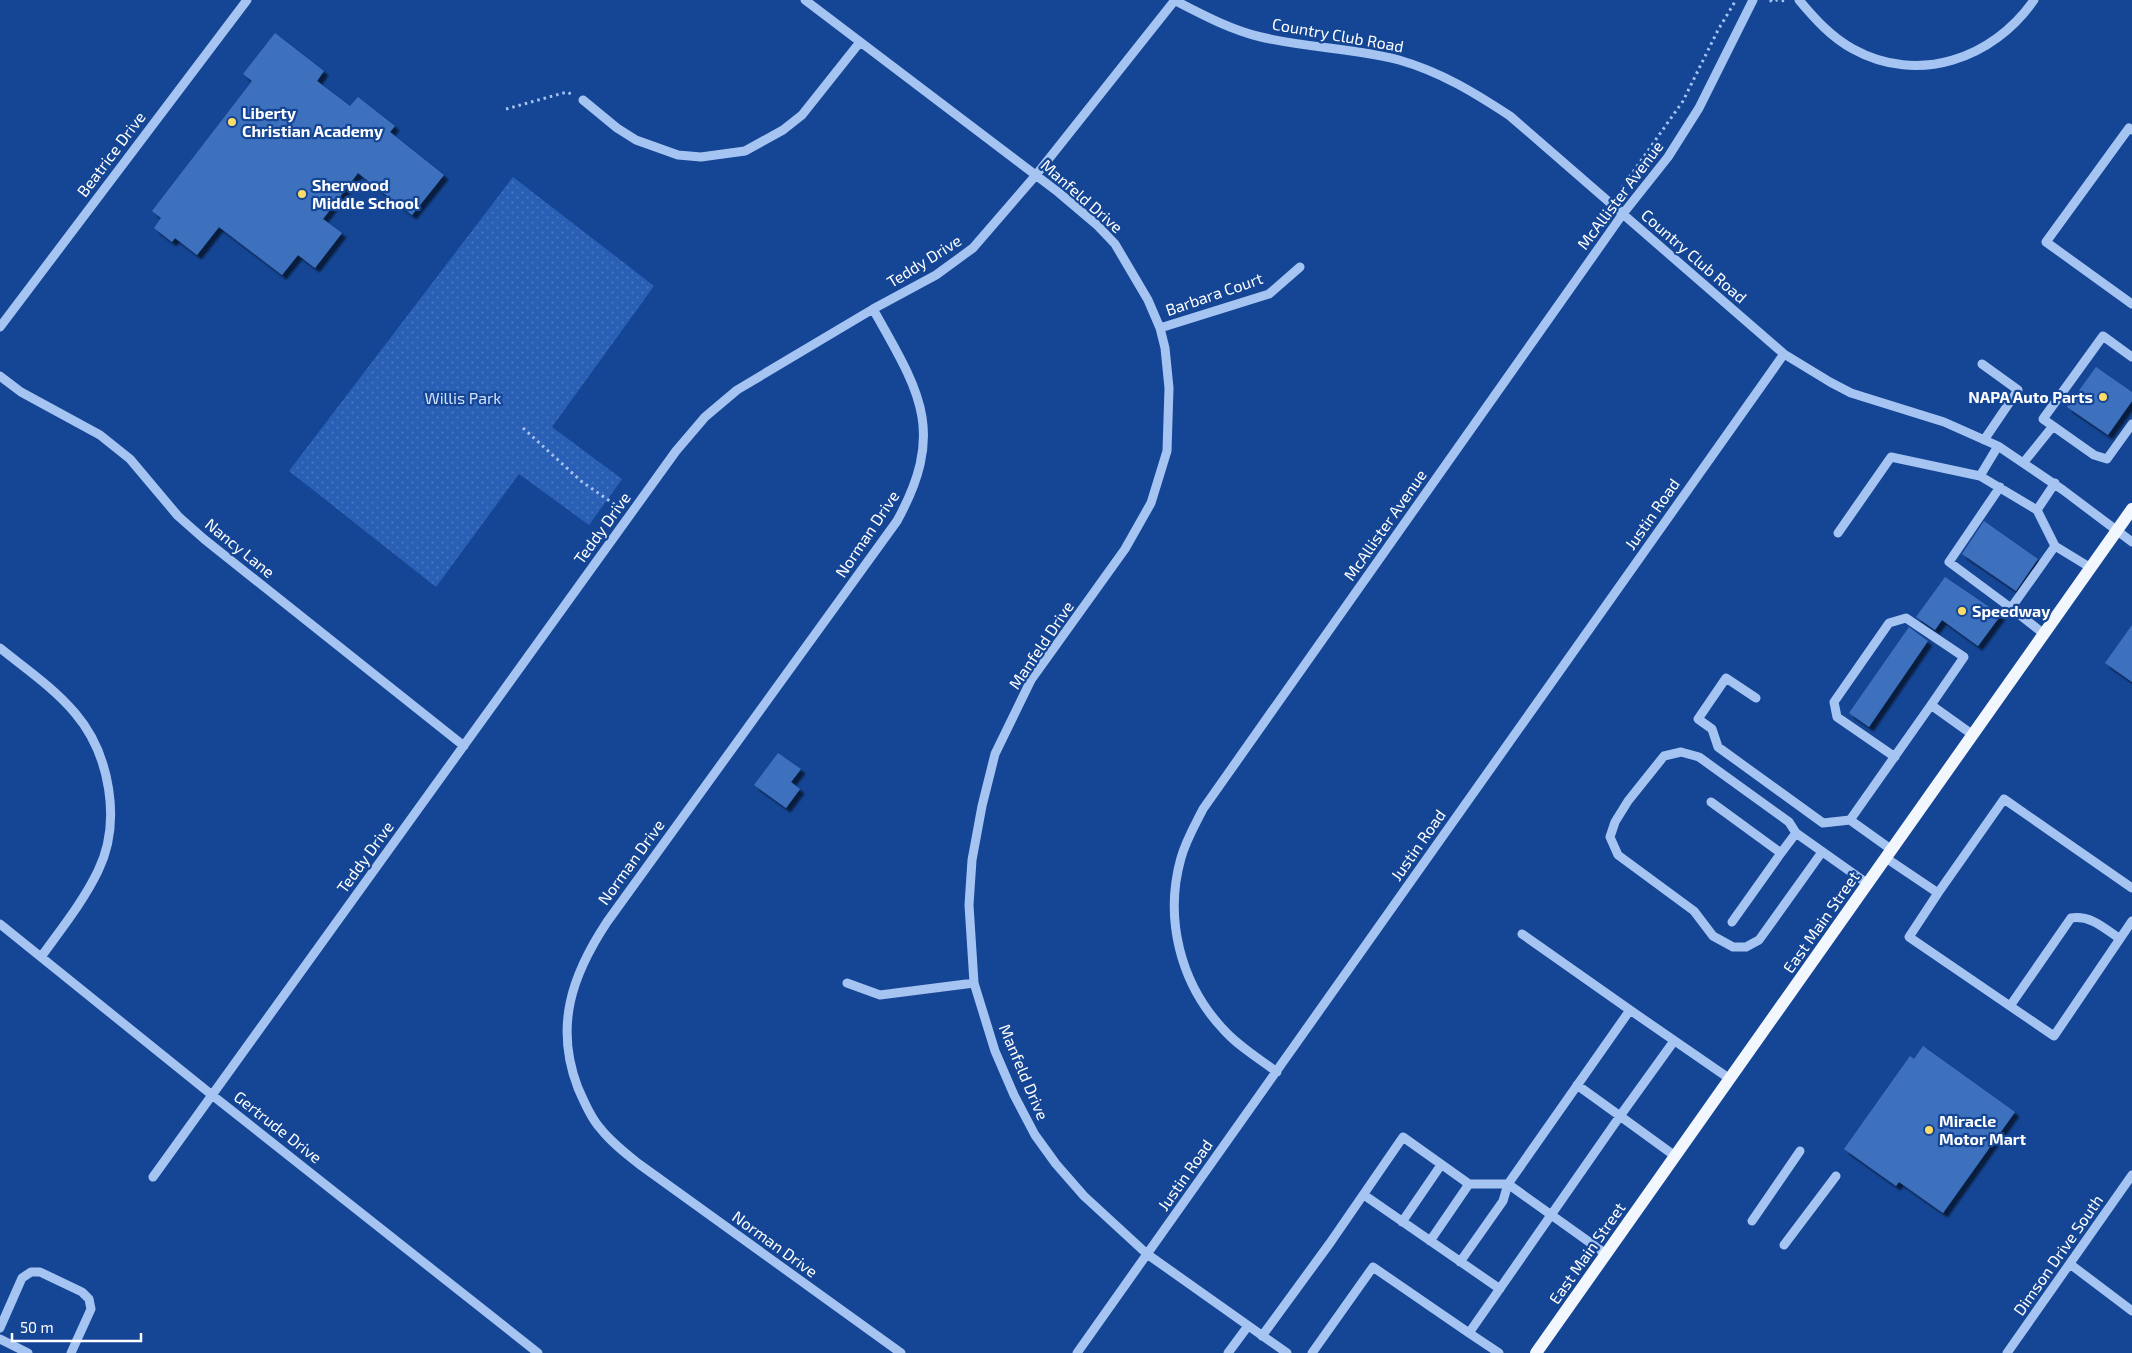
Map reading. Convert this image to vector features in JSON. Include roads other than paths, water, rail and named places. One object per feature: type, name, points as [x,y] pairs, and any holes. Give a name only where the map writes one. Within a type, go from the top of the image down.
[{"type":"main road","name":"East Main Street","points":[[1536,1353],[2132,509]]},
{"type":"street","name":"Beatrice Drive","points":[[0,327],[246,0]]},
{"type":"street","name":"Manfeld Drive","points":[[806,0],[1036,175],[1097,225],[1115,244],[1148,300],[1160,328],[1165,348],[1169,388],[1167,451],[1151,503],[1125,549],[1031,680],[996,754],[982,806],[972,860],[969,905],[974,983],[995,1051],[1014,1095],[1035,1136],[1084,1196],[1147,1254],[1287,1353]]},
{"type":"street","name":"Country Club Road","points":[[1174,0],[1220,22],[1260,37],[1374,54],[1419,66],[1468,88],[1510,116],[1784,354],[1851,393],[1944,422],[1998,446],[2055,483],[2132,542]]},
{"type":"street","name":"Teddy Drive","points":[[153,1176],[676,451],[705,417],[737,390],[874,309],[936,275],[973,248],[1036,175],[1174,0]]},
{"type":"street","name":"McAllister Avenue","points":[[1277,1072],[1241,1047],[1222,1028],[1203,1004],[1188,978],[1175,923],[1175,891],[1181,858],[1189,834],[1203,809],[1622,215],[1668,157],[1699,108],[1753,0]]},
{"type":"street","points":[[1799,0],[1826,30],[1851,48],[1884,62],[1901,65],[1949,62],[1984,47],[2014,25],[2034,0]]},
{"type":"street","points":[[583,100],[636,140],[678,155],[701,157],[746,151],[777,134],[802,115],[860,42]]},
{"type":"street","points":[[2132,130],[2129,128],[2046,242],[2132,304]]},
{"type":"street","name":"Barbara Court","points":[[1160,328],[1269,294],[1300,267]]},
{"type":"street","name":"Norman Drive","points":[[874,309],[910,374],[918,395],[924,425],[923,449],[911,495],[897,521],[607,922],[581,967],[571,993],[566,1021],[569,1053],[584,1102],[599,1127],[620,1149],[901,1353]]},
{"type":"street","points":[[2132,357],[2103,336],[2043,419],[2094,455],[2107,460],[2132,424]]},
{"type":"street","name":"Justin Road","points":[[1077,1353],[1784,354]]},
{"type":"street","points":[[1982,364],[2018,390],[1984,440]]},
{"type":"street","name":"Nancy Lane","points":[[0,376],[21,392],[100,435],[130,459],[178,516],[204,539],[464,746]]},
{"type":"street","points":[[2024,462],[2053,426]]},
{"type":"street","points":[[1980,476],[1998,446]]},
{"type":"street","points":[[1838,533],[1891,457],[1980,476],[2000,487],[2037,510],[2055,546],[2091,568]]},
{"type":"street","points":[[2037,510],[2055,483]]},
{"type":"street","points":[[2000,487],[1949,562],[2044,634]]},
{"type":"street","points":[[2011,608],[2055,546]]},
{"type":"street","points":[[1850,820],[1964,657],[1906,618],[1889,623],[1834,702],[1837,717],[1894,757]]},
{"type":"street","points":[[0,648],[55,692],[89,731],[98,750],[106,776],[110,800],[110,821],[99,869],[88,890],[41,957]]},
{"type":"street","points":[[1756,698],[1726,678],[1698,719],[1712,728],[1718,747],[1823,823],[1850,820],[1938,893]]},
{"type":"street","points":[[1931,705],[1973,735]]},
{"type":"street","points":[[1822,852],[1760,940],[1746,947],[1733,947],[1713,936],[1694,911],[1618,854],[1610,838],[1615,822],[1628,801],[1664,756],[1681,752],[1699,757],[1789,822],[1796,833],[1868,884]]},
{"type":"street","points":[[2132,888],[2004,798],[1909,937],[2054,1036],[2132,921]]},
{"type":"street","points":[[1711,802],[1781,853]]},
{"type":"street","points":[[1732,922],[1796,833]]},
{"type":"street","points":[[2010,1006],[2071,918],[2081,916],[2093,920],[2120,939]]},
{"type":"street","name":"Gertrude Drive","points":[[0,924],[212,1095],[538,1353]]},
{"type":"street","points":[[1522,934],[1730,1079]]},
{"type":"street","points":[[847,983],[880,995],[974,983]]},
{"type":"street","points":[[1460,1262],[1503,1200],[1508,1184],[1630,1010]]},
{"type":"street","points":[[1469,1333],[1674,1041]]},
{"type":"street","points":[[1577,1085],[1675,1156]]},
{"type":"street","points":[[1262,1336],[1364,1195],[1403,1137],[1469,1184],[1508,1184],[1606,1254]]},
{"type":"street","points":[[1752,1221],[1800,1151]]},
{"type":"street","points":[[1402,1222],[1441,1164]]},
{"type":"street","name":"Dimson Drive South","points":[[2007,1353],[2132,1175]]},
{"type":"street","points":[[1784,1245],[1836,1176]]},
{"type":"street","points":[[1430,1241],[1469,1184]]},
{"type":"street","points":[[1364,1195],[1500,1289]]},
{"type":"street","points":[[2070,1264],[2132,1311]]},
{"type":"street","points":[[1312,1353],[1373,1267],[1499,1353]]},
{"type":"street","points":[[0,1328],[22,1278],[31,1272],[40,1272],[82,1292],[89,1299],[92,1309],[70,1353]]},
{"type":"street","points":[[1228,1353],[1248,1326]]},
{"type":"street","points":[[0,1339],[28,1353]]},
{"type":"place","name":"Liberty Christian Academy","points":[[232,122]]},
{"type":"place","name":"Sherwood Middle School","points":[[302,194]]},
{"type":"place","name":"NAPA Auto Parts","points":[[2103,397]]},
{"type":"place","name":"Speedway","points":[[1962,611]]},
{"type":"place","name":"Miracle Motor Mart","points":[[1929,1130]]},
{"type":"park label","name":"Willis Park","points":[[463,398]]}]
